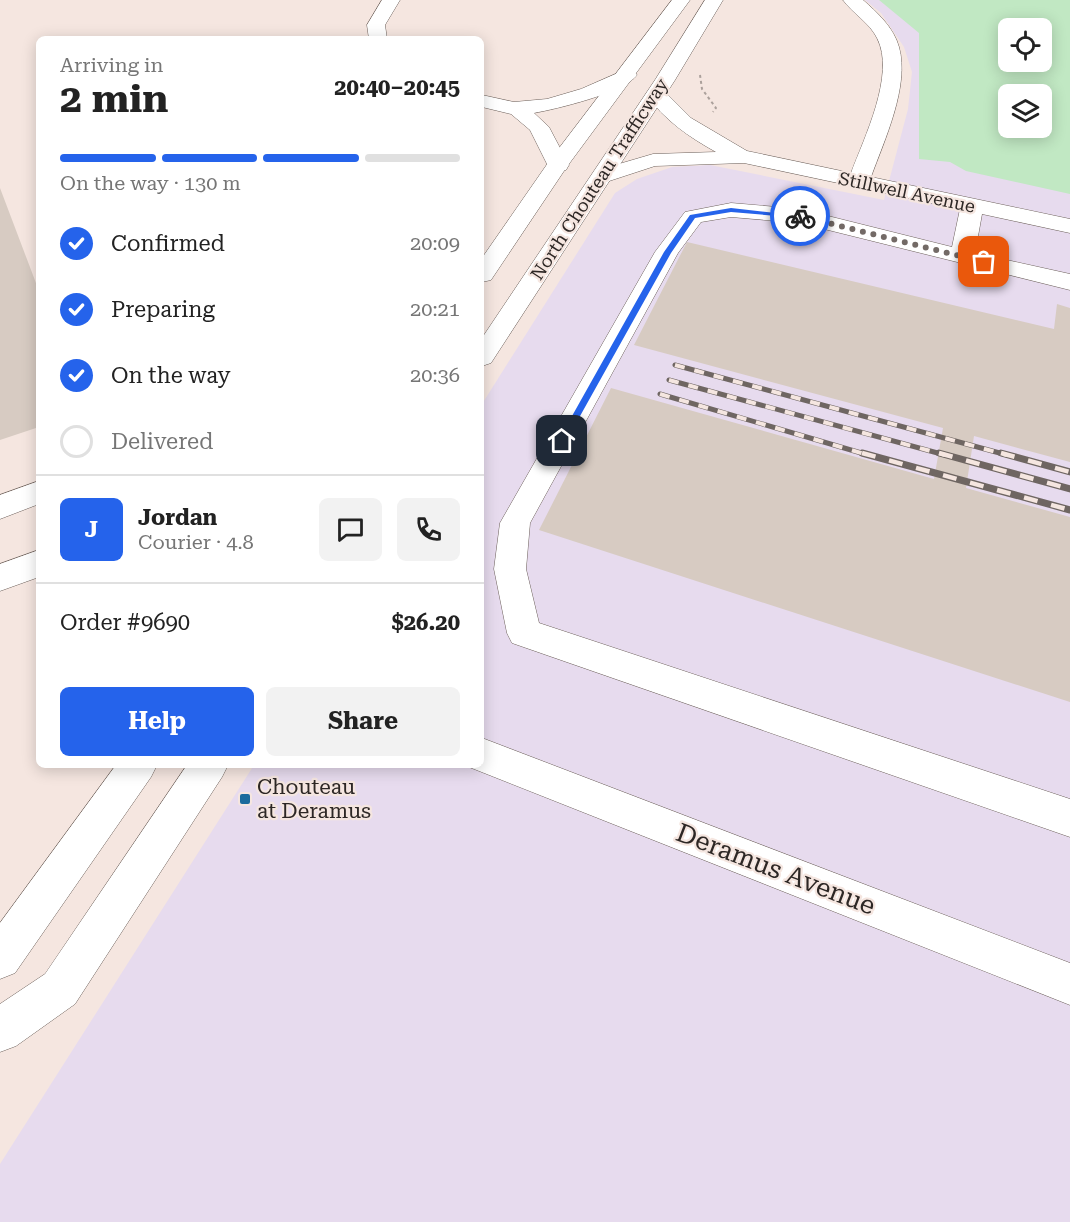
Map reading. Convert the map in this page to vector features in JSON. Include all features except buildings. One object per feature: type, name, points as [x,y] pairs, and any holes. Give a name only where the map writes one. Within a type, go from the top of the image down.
[{"type":"street","points":[[378,36],[376,25],[390,0]]},
{"type":"street","name":"North Chouteau Trafficway","points":[[484,272],[558,165],[681,0]]},
{"type":"street","name":"North Chouteau Trafficway","points":[[484,354],[603,176],[714,0]]},
{"type":"street","points":[[852,0],[867,13],[885,36],[893,63],[887,97],[859,181]]},
{"type":"street","name":"North Chouteau Trafficway","points":[[484,101],[517,109],[575,98],[627,75]]},
{"type":"street","name":"Stillwell Avenue","points":[[656,94],[678,119],[700,135],[744,157]]},
{"type":"street","points":[[517,109],[539,127],[558,165]]},
{"type":"street","name":"Stillwell Avenue","points":[[603,176],[653,160],[744,157],[1070,226]]},
{"type":"street","points":[[962,257],[972,206]]},
{"type":"street","points":[[1070,282],[800,216],[731,210],[693,217],[667,252],[515,524],[510,569],[524,633],[1070,818]]},
{"type":"street","points":[[0,507],[36,493]]},
{"type":"street","points":[[0,578],[36,564]]},
{"type":"street","name":"Deramus Avenue","points":[[484,756],[1070,984]]},
{"type":"street","points":[[0,958],[136,768]]},
{"type":"street","points":[[0,1030],[60,989],[207,768]]},
{"type":"path","points":[[678,119],[707,116],[716,108],[703,94],[699,83],[700,72]]},
{"type":"shaded area","points":[[865,0],[1070,0],[1070,1222],[0,1222],[0,1164],[252,768],[484,768],[484,401],[615,193],[637,179],[672,167],[710,165],[884,200],[908,109],[912,72],[904,47],[881,13]]},
{"type":"green space","points":[[879,0],[1070,0],[1070,194],[966,171],[950,162],[919,159],[919,33]]},
{"type":"railway","points":[[675,365],[1007,455]]},
{"type":"railway","points":[[669,380],[945,455]]},
{"type":"railway","points":[[660,394],[868,455]]},
{"type":"railway","points":[[862,453],[1070,510]]},
{"type":"railway","points":[[939,453],[1070,489]]},
{"type":"railway","points":[[1001,453],[1070,472]]},
{"type":"way so far","points":[[800,216],[984,262]]},
{"type":"place","name":"Chouteau at Deramus","points":[[245,799]]},
{"type":"route","points":[[562,441],[667,252],[693,217],[731,210],[800,216]]}]
